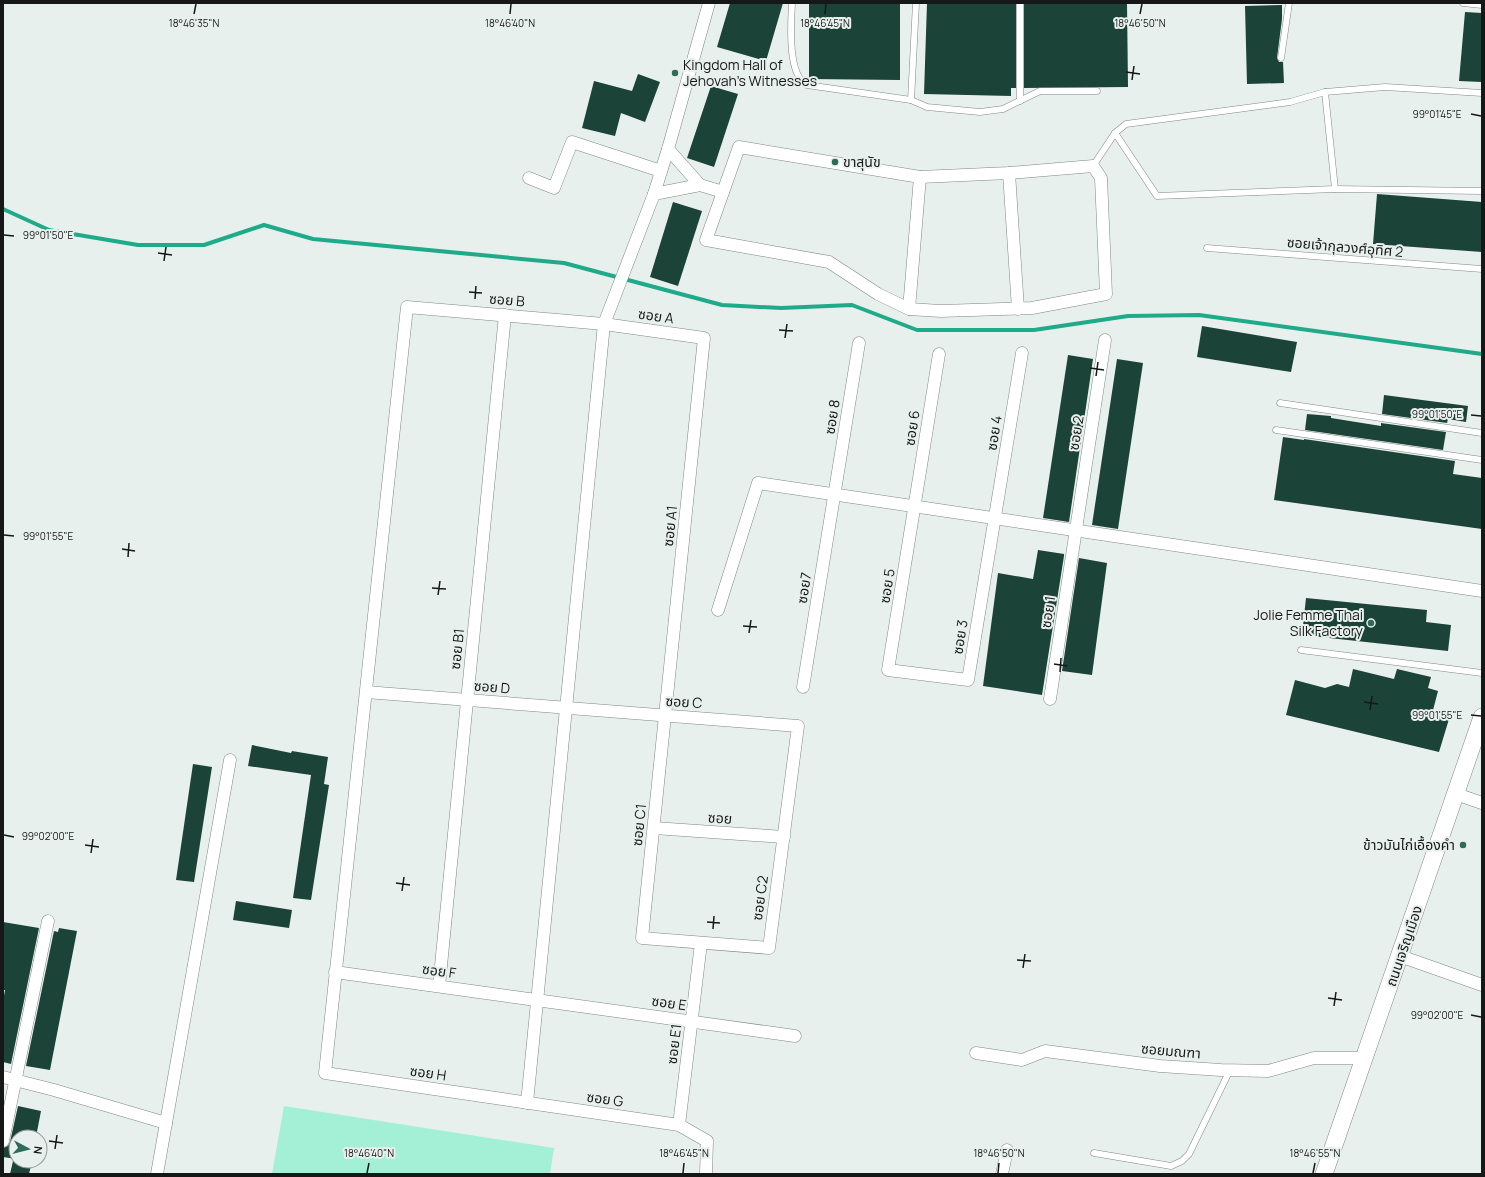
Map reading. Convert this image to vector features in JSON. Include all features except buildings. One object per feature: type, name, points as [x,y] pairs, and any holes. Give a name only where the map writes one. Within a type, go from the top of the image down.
[{"type":"main road","name":"ถนนเจริญเมือง","points":[[1324,1174],[1482,717]]},
{"type":"street","points":[[528,1103],[568,708],[604,324],[654,194],[709,3]]},
{"type":"street","points":[[529,178],[554,188],[572,142],[661,171]]},
{"type":"street","points":[[739,147],[920,177],[1009,173],[1093,166],[1101,178],[1106,294],[1032,308],[941,311],[909,309],[878,294],[829,262],[706,240],[739,147]]},
{"type":"street","points":[[668,149],[700,186]]},
{"type":"street","points":[[1009,173],[1018,309]]},
{"type":"street","points":[[909,309],[920,177]]},
{"type":"street","points":[[654,194],[700,186],[723,192]]},
{"type":"street","name":"ซอย B","points":[[366,692],[407,307],[604,324]]},
{"type":"street","name":"ซอย B1","points":[[439,986],[505,315]]},
{"type":"street","name":"ซอย A","points":[[604,324],[704,338]]},
{"type":"street","name":"ซอย A1","points":[[666,716],[704,338]]},
{"type":"street","name":"ซอย 2","points":[[1076,530],[1105,340]]},
{"type":"street","name":"ซอย 8","points":[[835,495],[859,343]]},
{"type":"street","name":"ซอย 4","points":[[995,518],[1022,353]]},
{"type":"street","name":"ซอย 6","points":[[914,506],[939,354]]},
{"type":"street","points":[[718,610],[758,483],[1482,591]]},
{"type":"street","name":"ซอย7","points":[[803,687],[835,495]]},
{"type":"street","name":"ซอย 5","points":[[888,670],[914,506]]},
{"type":"street","name":"ซอย 3","points":[[888,670],[968,680],[995,518]]},
{"type":"street","name":"ซอย 1","points":[[1050,699],[1076,530]]},
{"type":"street","points":[[335,972],[366,692]]},
{"type":"street","name":"ซอย D","points":[[366,692],[568,708]]},
{"type":"street","name":"ซอย C","points":[[568,708],[798,726]]},
{"type":"street","name":"ซอย C1","points":[[642,938],[666,716]]},
{"type":"street","name":"ซอย C2","points":[[642,938],[769,948],[798,726]]},
{"type":"street","points":[[157,1174],[230,760]]},
{"type":"street","points":[[1456,794],[1482,803]]},
{"type":"street","name":"ซอย","points":[[654,828],[784,837]]},
{"type":"street","points":[[3,1141],[48,921]]},
{"type":"street","name":"ซอย E1","points":[[679,1125],[701,943]]},
{"type":"street","points":[[1400,956],[1482,984]]},
{"type":"street","name":"ซอย F","points":[[335,972],[539,1000]]},
{"type":"street","name":"ซอย H","points":[[335,972],[325,1072],[528,1103]]},
{"type":"street","name":"ซอย E","points":[[539,1000],[795,1036]]},
{"type":"street","name":"ซอยมณฑา","points":[[976,1053],[1022,1060],[1045,1051],[1160,1066],[1268,1071],[1314,1058],[1365,1058]]},
{"type":"street","points":[[3,1077],[166,1123]]},
{"type":"street","name":"ซอย G","points":[[528,1103],[679,1125]]},
{"type":"street","points":[[679,1125],[707,1141],[706,1174]]},
{"type":"street","points":[[1002,1174],[1007,1150]]},
{"type":"lane","points":[[792,3],[794,69],[800,81],[807,85],[912,100],[928,106],[980,112],[1003,109],[1040,91],[1097,91]]},
{"type":"lane","points":[[912,100],[916,3]]},
{"type":"lane","points":[[1020,3],[1020,101]]},
{"type":"lane","points":[[1281,58],[1289,3]]},
{"type":"lane","points":[[1463,3],[1482,5]]},
{"type":"lane","points":[[1093,166],[1115,133],[1126,124],[1290,102],[1325,92],[1385,87],[1482,93]]},
{"type":"lane","points":[[1325,92],[1335,189]]},
{"type":"lane","points":[[1115,133],[1157,196],[1335,189],[1482,191]]},
{"type":"lane","name":"ซอยเจ้ากุลวงศ์อุทิศ 2","points":[[1207,248],[1482,269]]},
{"type":"lane","points":[[1280,403],[1482,433]]},
{"type":"lane","points":[[1276,430],[1482,460]]},
{"type":"lane","points":[[1301,650],[1482,673]]},
{"type":"lane","points":[[1094,1153],[1171,1166],[1182,1161],[1189,1154],[1230,1070]]},
{"type":"green space","points":[[284,1106],[554,1148],[550,1174],[272,1174]]},
{"type":"waterway","points":[[3,209],[49,230],[138,245],[204,245],[264,225],[313,239],[564,263],[722,305],[781,308],[852,305],[917,330],[1034,330],[1128,316],[1199,315],[1482,354]]},
{"type":"place","name":"Kingdom Hall of Jehovah's Witnesses","points":[[675,73]]},
{"type":"place","name":"ขาสุนัข","points":[[835,162]]},
{"type":"place","name":"Jolie Femme Thai Silk Factory","points":[[1371,623]]},
{"type":"place","name":"ข้าวมันไก่เอื้องคํา","points":[[1463,845]]}]
